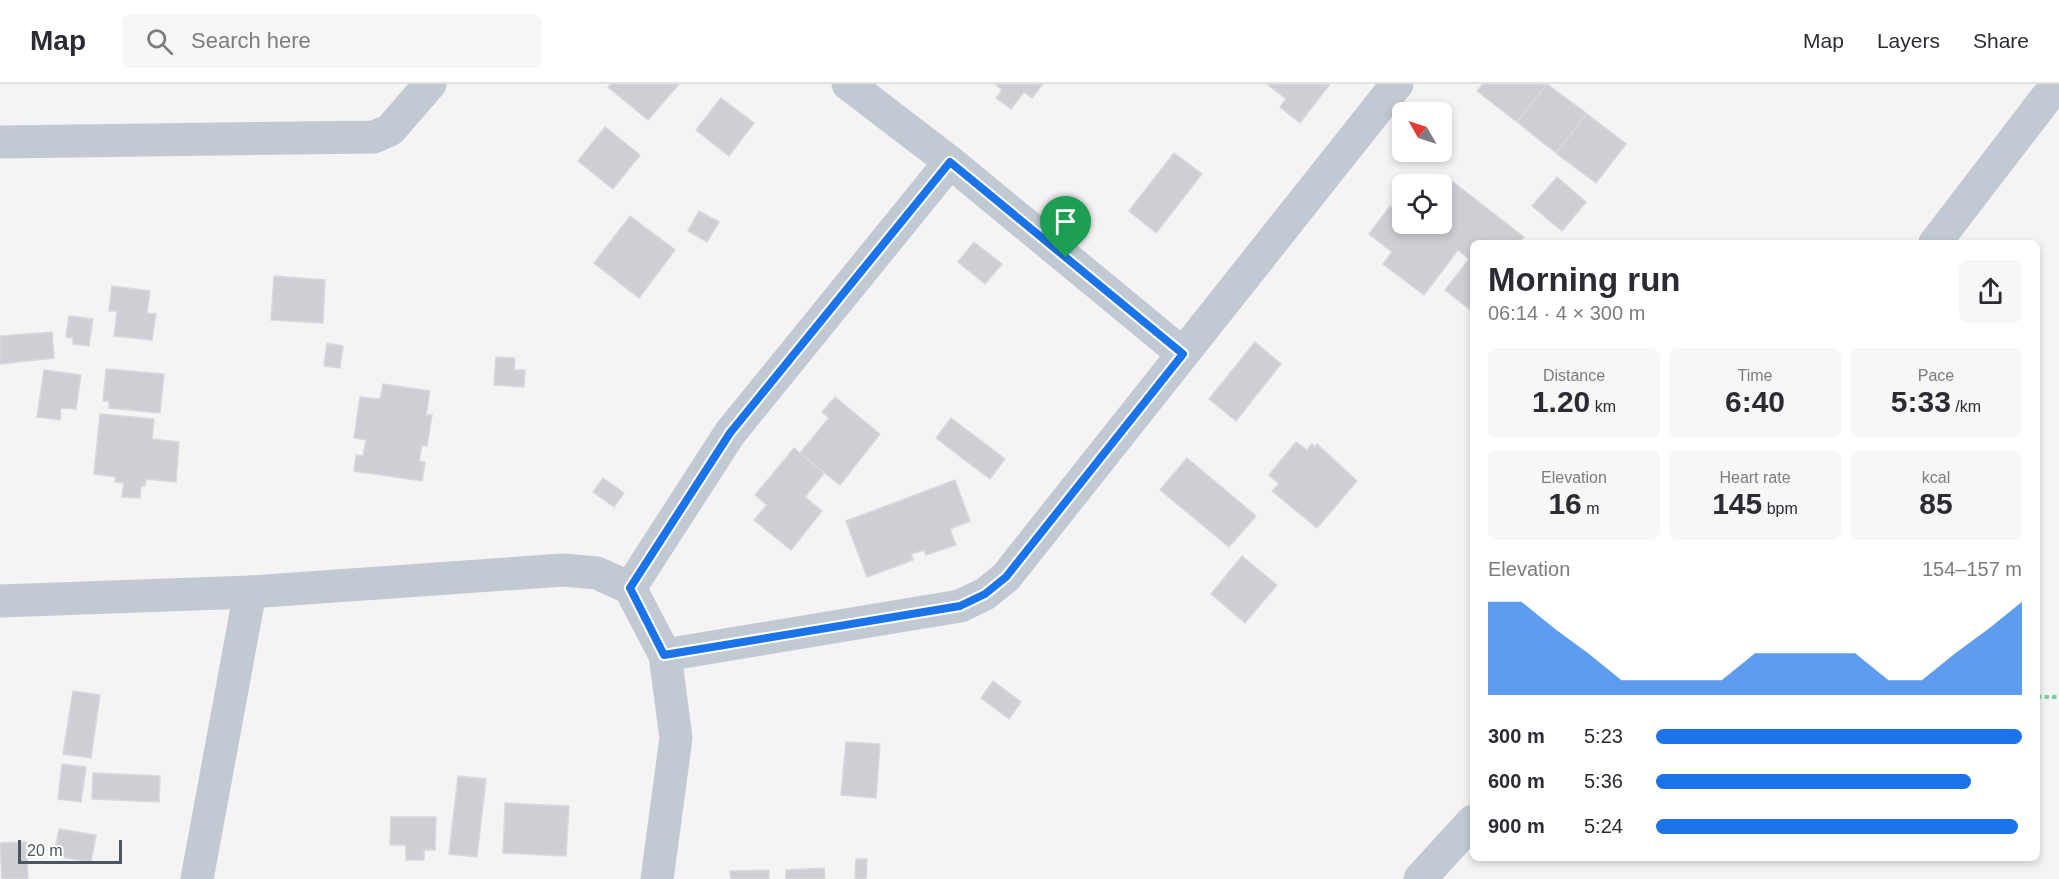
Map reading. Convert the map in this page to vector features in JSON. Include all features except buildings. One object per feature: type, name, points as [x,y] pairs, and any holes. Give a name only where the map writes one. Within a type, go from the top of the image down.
[{"type":"street","points":[[0,142],[374,137],[390,130],[430,84]]},
{"type":"street","points":[[848,84],[950,162],[1183,354]]},
{"type":"street","points":[[664,655],[960,606],[985,594],[1006,577],[1397,84]]},
{"type":"street","points":[[1937,240],[2057,84]]},
{"type":"street","points":[[630,588],[730,433],[950,162]]},
{"type":"street","points":[[0,601],[250,592],[562,570],[597,573],[630,588],[664,655],[676,738],[657,879]]},
{"type":"street","points":[[197,879],[250,592]]},
{"type":"street","points":[[1420,879],[1470,824]]},
{"type":"path","points":[[2040,698],[2059,697]]},
{"type":"route","points":[[950,162],[1066,258],[1183,354],[1006,577],[985,594],[960,606],[664,655],[630,588],[730,433],[950,162]]}]
